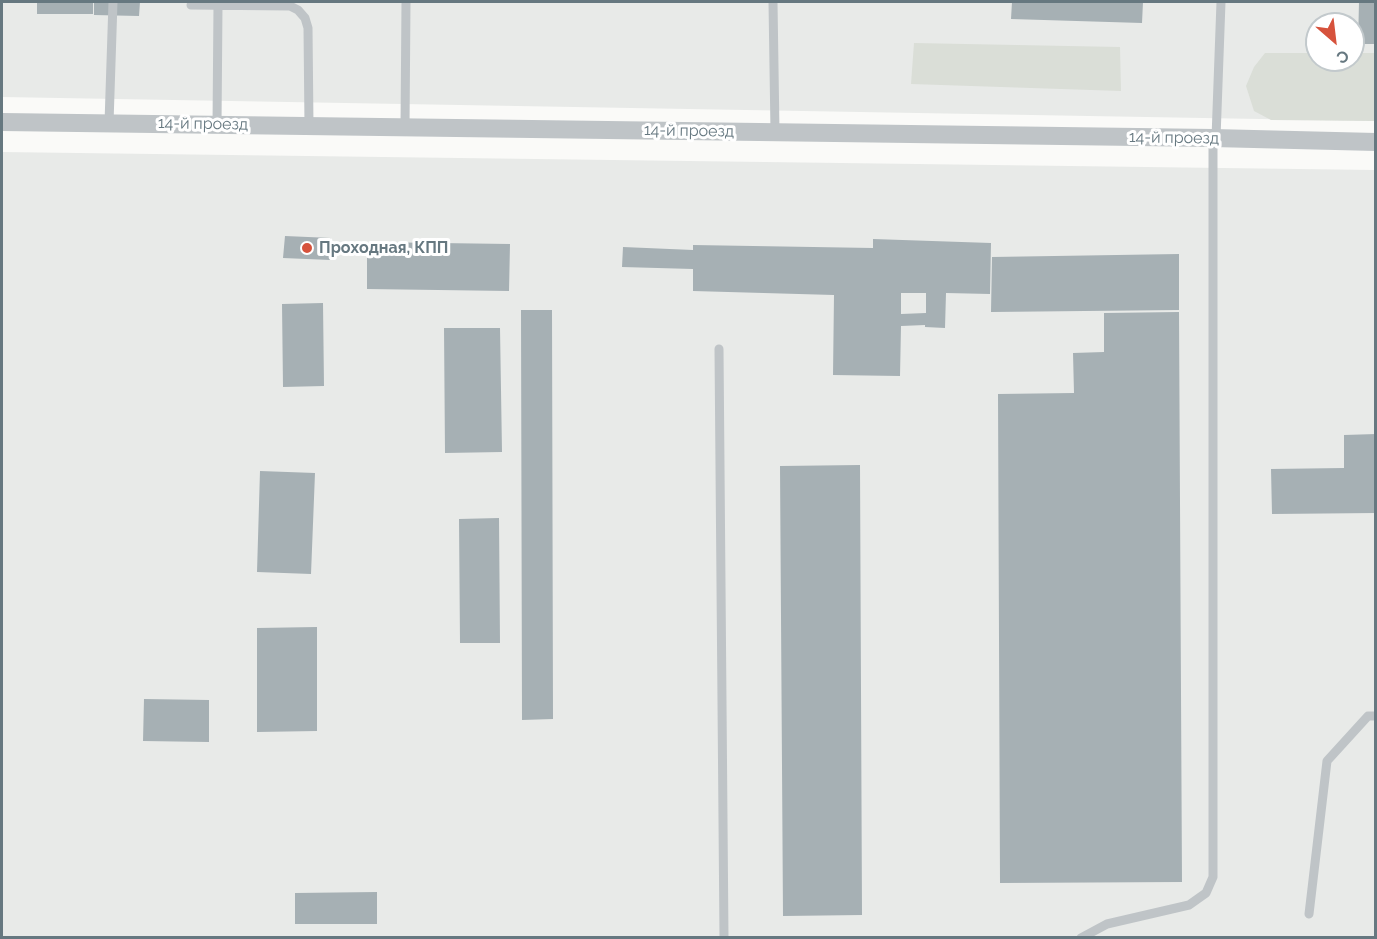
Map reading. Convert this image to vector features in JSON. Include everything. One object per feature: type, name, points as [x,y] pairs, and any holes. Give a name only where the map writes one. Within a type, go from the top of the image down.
[{"type":"street","name":"14-й проезд","points":[[2,122],[1376,142]]},
{"type":"lane","points":[[109,123],[113,2]]},
{"type":"lane","points":[[405,127],[406,2]]},
{"type":"lane","points":[[773,2],[776,132]]},
{"type":"lane","points":[[1081,938],[1107,924],[1189,904],[1206,893],[1213,877],[1215,138],[1221,2]]},
{"type":"lane","points":[[191,5],[290,6],[298,10],[305,18],[308,28],[309,126]]},
{"type":"lane","points":[[217,125],[218,6]]},
{"type":"lane","points":[[719,350],[724,938]]},
{"type":"lane","points":[[1309,914],[1327,761],[1368,716],[1376,716]]},
{"type":"shaded area","points":[[2,2],[1375,2],[1375,121],[2,97]]},
{"type":"shaded area","points":[[914,43],[1120,47],[1121,91],[911,84]]},
{"type":"shaded area","points":[[1265,53],[1305,53],[1305,72],[1365,72],[1365,53],[1375,53],[1375,121],[1271,120],[1254,111],[1246,86],[1254,67]]},
{"type":"shaded area","points":[[2,152],[1375,170],[1375,937],[2,937]]},
{"type":"building","points":[[37,2],[93,2],[93,14],[37,14]]},
{"type":"building","points":[[94,2],[140,2],[139,16],[94,15]]},
{"type":"building","points":[[1012,2],[1143,2],[1142,23],[1011,19]]},
{"type":"building","points":[[1359,2],[1376,2],[1376,44],[1365,44],[1365,12],[1359,12]]},
{"type":"building","name":"Проходная, КПП","points":[[285,236],[331,238],[330,260],[283,258]]},
{"type":"building","points":[[873,239],[991,243],[990,294],[946,293],[945,328],[925,327],[925,325],[901,326],[900,376],[833,375],[834,295],[693,291],[693,269],[622,267],[623,247],[693,250],[693,245],[873,248]],"holes":[[[901,293],[926,293],[926,313],[901,314]]]},
{"type":"building","points":[[367,242],[510,244],[509,291],[367,289]]},
{"type":"building","points":[[1179,254],[1179,310],[991,312],[992,257]]},
{"type":"building","points":[[323,303],[324,386],[283,387],[282,304]]},
{"type":"building","points":[[521,310],[552,310],[553,719],[522,720]]},
{"type":"building","points":[[1179,312],[1182,882],[1000,883],[998,394],[1074,393],[1073,353],[1104,352],[1104,313]]},
{"type":"building","points":[[444,328],[500,328],[502,452],[445,453]]},
{"type":"building","points":[[1376,434],[1376,513],[1272,514],[1271,469],[1344,468],[1344,435]]},
{"type":"building","points":[[860,465],[862,915],[783,916],[780,466]]},
{"type":"building","points":[[260,471],[315,473],[311,574],[257,572]]},
{"type":"building","points":[[499,518],[500,643],[460,643],[459,519]]},
{"type":"building","points":[[317,627],[317,731],[257,732],[257,628]]},
{"type":"building","points":[[144,699],[209,700],[209,742],[143,741]]},
{"type":"building","points":[[377,892],[377,924],[295,924],[295,893]]},
{"type":"place","name":"Проходная, КПП","points":[[307,248]]}]
